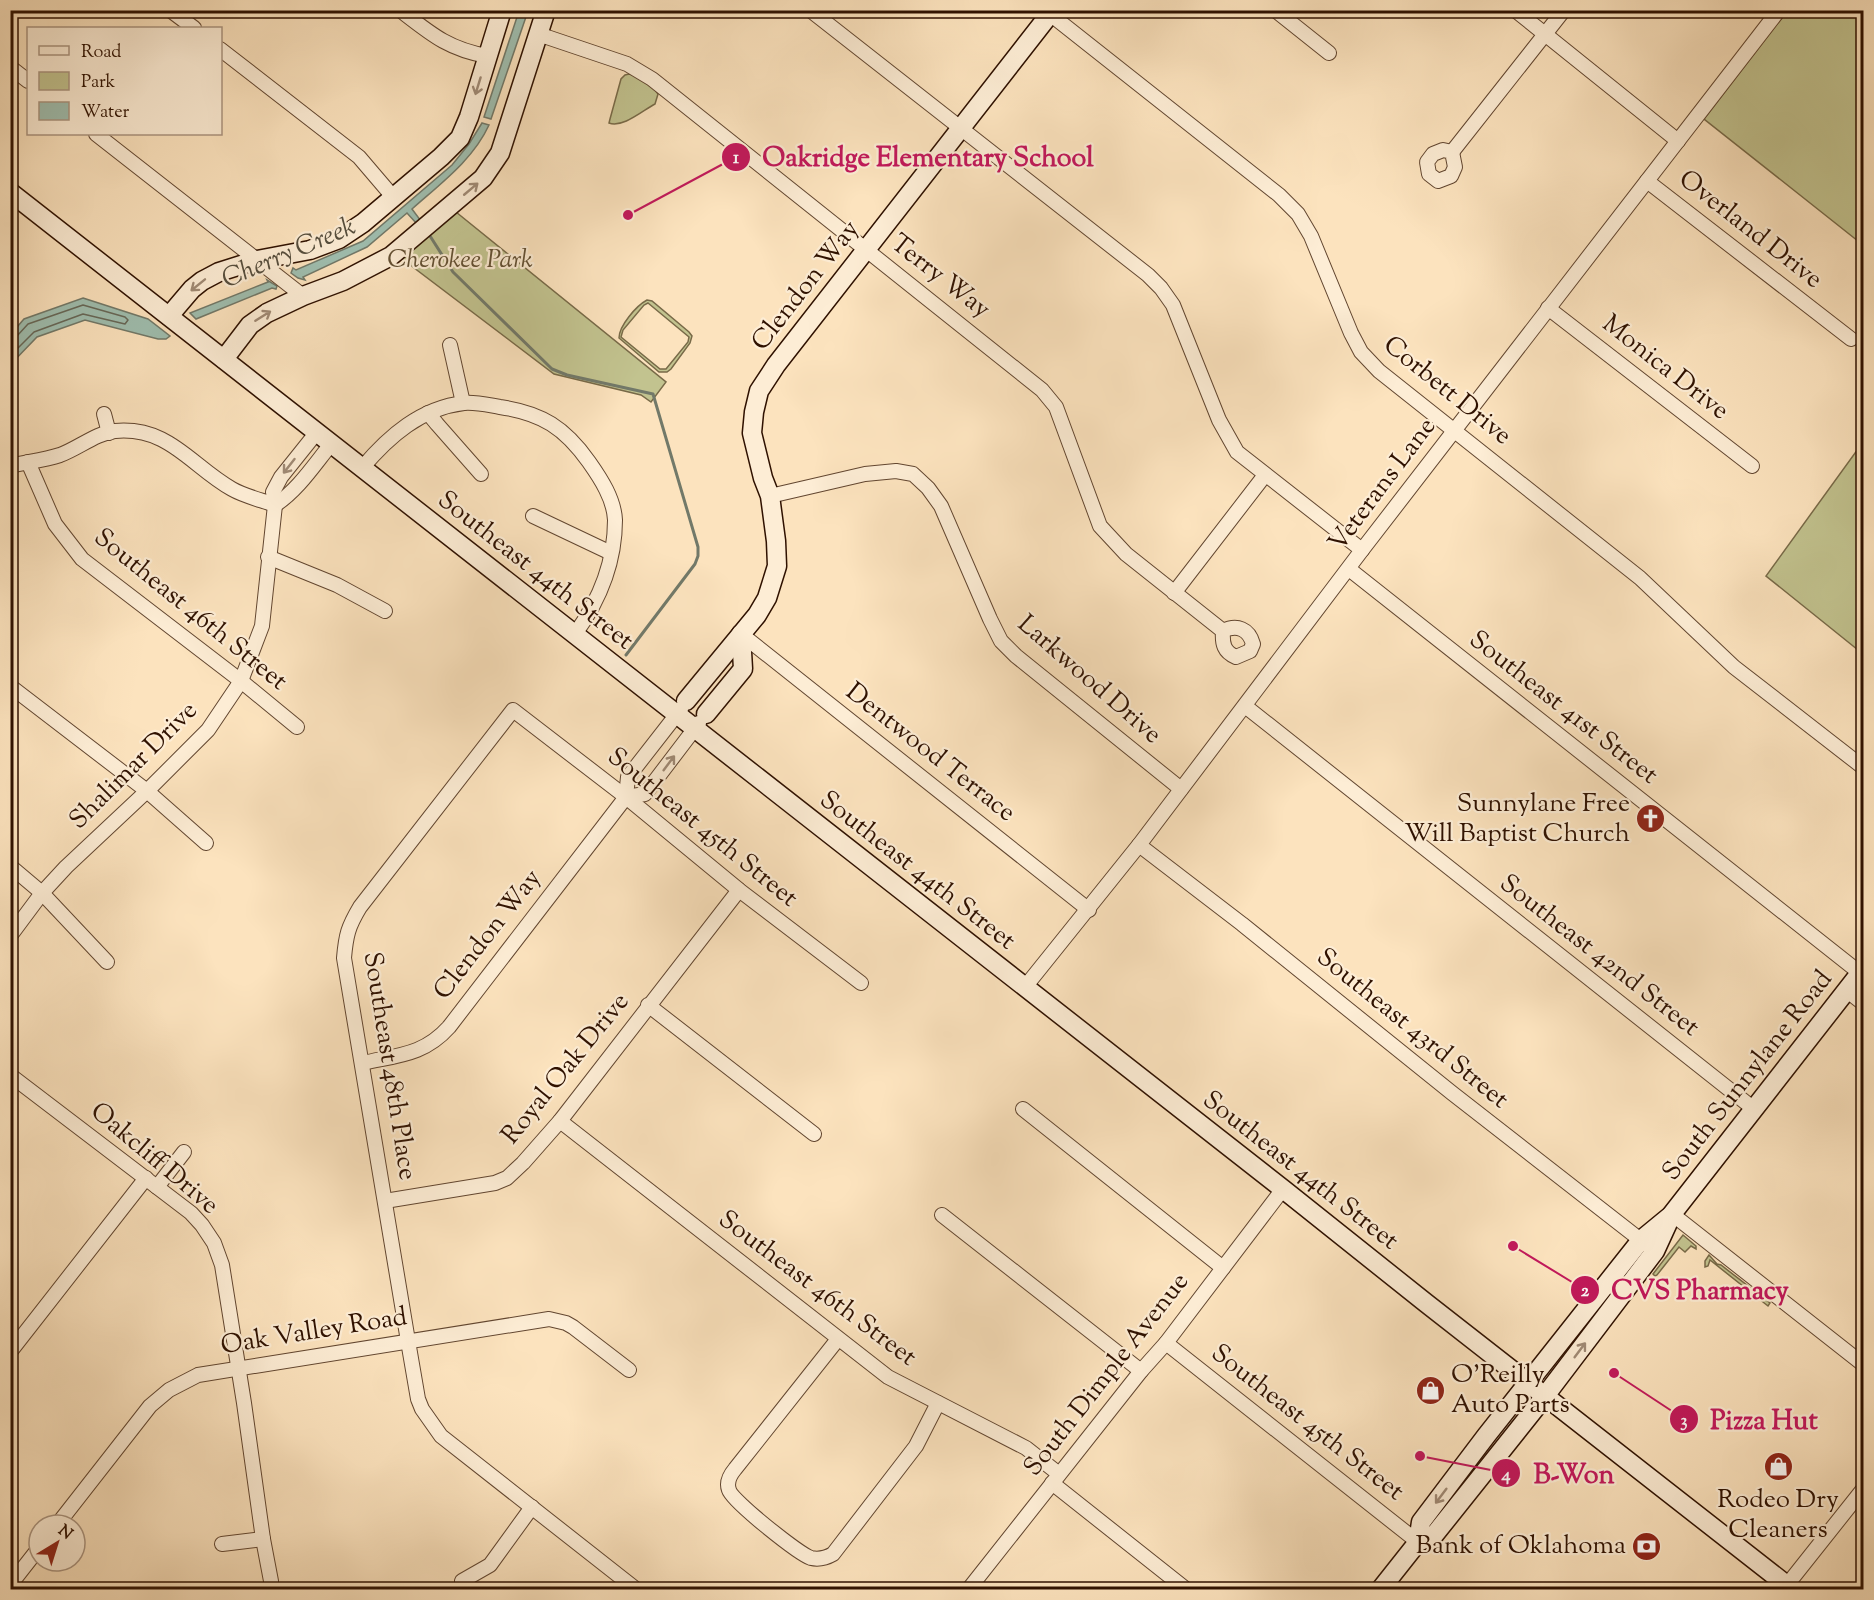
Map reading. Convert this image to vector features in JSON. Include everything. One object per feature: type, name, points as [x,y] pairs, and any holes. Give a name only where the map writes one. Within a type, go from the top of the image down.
[{"type":"main road","points":[[169,316],[202,281],[219,272],[257,260],[310,250],[339,239],[363,223],[441,157],[460,138],[469,117],[502,10]]},
{"type":"main road","points":[[224,359],[250,325],[267,313],[343,281],[391,256],[483,178],[500,153],[546,10]]},
{"type":"main road","name":"Clendon Way","points":[[681,708],[757,615],[767,598],[777,566],[770,496],[752,433],[759,392],[776,365],[1052,12]]},
{"type":"main road","name":"Southeast 44th Street","points":[[10,192],[575,634],[700,722],[1025,987],[1790,1587]]},
{"type":"main road","name":"Clendon Way","points":[[700,722],[743,669],[741,634]]},
{"type":"main road","points":[[709,673],[727,687]]},
{"type":"main road","name":"South Sunnylane Road","points":[[1418,1542],[1421,1522],[1528,1383],[1648,1245],[1862,971]]},
{"type":"main road","name":"South Sunnylane Road","points":[[1380,1590],[1418,1542],[1435,1534],[1545,1396],[1648,1245]]},
{"type":"street","points":[[170,10],[193,27]]},
{"type":"street","points":[[400,10],[430,34],[450,45],[465,52],[487,56]]},
{"type":"street","points":[[810,10],[1148,275],[1173,305],[1219,420],[1237,452],[1362,550]]},
{"type":"street","points":[[1275,10],[1329,53]]},
{"type":"street","name":"Overland Drive","points":[[1515,10],[1678,141]]},
{"type":"street","points":[[1452,152],[1564,10]]},
{"type":"street","name":"Veterans Lane","points":[[1025,987],[1139,846],[1362,550],[1779,10]]},
{"type":"street","name":"Corbett Drive","points":[[1052,12],[1280,195],[1298,214],[1311,236],[1351,333],[1361,352],[1379,371],[1640,578],[1734,667],[1863,768]]},
{"type":"street","name":"Terry Way","points":[[538,34],[627,64],[652,79],[1042,390],[1056,407],[1100,526],[1126,554],[1223,631]]},
{"type":"street","points":[[222,51],[359,157],[394,198]]},
{"type":"street","points":[[10,67],[27,80]]},
{"type":"street","points":[[97,135],[303,296]]},
{"type":"street","name":"Overland Drive","points":[[1647,181],[1851,339]]},
{"type":"street","name":"Monica Drive","points":[[1548,308],[1752,466]]},
{"type":"street","points":[[450,345],[463,403]]},
{"type":"street","points":[[362,468],[384,442],[398,431],[428,413],[463,403],[508,408],[544,418],[575,442],[604,484],[615,518],[611,553],[602,588],[575,634]]},
{"type":"street","points":[[428,413],[482,474]]},
{"type":"street","points":[[104,414],[109,433]]},
{"type":"street","points":[[10,466],[59,455],[109,433],[137,431],[172,444],[190,456],[209,475],[234,490],[275,506],[296,488],[332,443]]},
{"type":"street","name":"Shalimar Drive","points":[[10,936],[42,893],[66,867],[208,730],[241,681],[262,626],[275,506],[273,492],[281,477],[317,432]]},
{"type":"street","name":"Southeast 46th Street","points":[[28,462],[55,524],[82,559],[297,727]]},
{"type":"street","name":"Larkwood Drive","points":[[770,496],[865,474],[896,471],[913,474],[928,488],[940,506],[1001,641],[1016,656],[1181,789]]},
{"type":"street","points":[[1174,593],[1265,475]]},
{"type":"street","points":[[533,516],[611,553]]},
{"type":"street","points":[[268,557],[337,585],[385,611]]},
{"type":"street","name":"Southeast 41st Street","points":[[1349,569],[1862,971]]},
{"type":"street","name":"Dentwood Terrace","points":[[741,634],[1089,910]]},
{"type":"street","points":[[10,686],[147,791],[206,843]]},
{"type":"street","name":"Southeast 42nd Street","points":[[1245,706],[1754,1109]]},
{"type":"street","name":"Clendon Way","points":[[363,1063],[417,1051],[437,1040],[449,1027],[626,797],[628,777],[681,708]]},
{"type":"street","name":"Southeast 45th Street","points":[[513,710],[626,797],[739,890],[861,983]]},
{"type":"street","name":"Southeast 48th Place","points":[[513,710],[360,907],[350,924],[345,940],[344,958],[418,1399],[422,1409],[441,1436],[637,1590]]},
{"type":"street","name":"Clendon Way","points":[[626,797],[645,794],[700,722]]},
{"type":"street","name":"Southeast 43rd Street","points":[[1139,846],[1242,924],[1452,1093],[1648,1245]]},
{"type":"street","points":[[10,866],[42,893],[107,962]]},
{"type":"street","name":"Royal Oak Drive","points":[[385,1201],[495,1183],[507,1178],[560,1120],[739,890]]},
{"type":"street","points":[[1846,990],[1863,1004]]},
{"type":"street","points":[[648,1005],[814,1134]]},
{"type":"street","name":"Oakcliff Drive","points":[[10,1075],[190,1213],[202,1225],[213,1243],[222,1265],[271,1590]]},
{"type":"street","points":[[1023,1109],[1222,1268]]},
{"type":"street","name":"Southeast 46th Street","points":[[560,1120],[888,1377],[1026,1448],[1055,1478],[1187,1590]]},
{"type":"street","points":[[10,1352],[152,1183],[184,1152]]},
{"type":"street","name":"South Dimple Avenue","points":[[968,1590],[1055,1478],[1166,1343],[1283,1189]]},
{"type":"street","points":[[1672,1214],[1863,1365]]},
{"type":"street","points":[[942,1215],[1141,1371]]},
{"type":"street","name":"Oak Valley Road","points":[[66,1513],[141,1416],[160,1397],[178,1384],[198,1376],[549,1319],[573,1327],[629,1370]]},
{"type":"street","points":[[838,1339],[735,1468],[728,1482],[728,1489],[736,1501],[803,1554],[820,1559],[833,1554],[916,1446],[938,1403]]},
{"type":"street","name":"Southeast 45th Street","points":[[1166,1343],[1418,1542]]},
{"type":"street","points":[[1790,1587],[1863,1488]]},
{"type":"street","points":[[462,1581],[490,1565],[532,1507]]},
{"type":"street","points":[[222,1544],[263,1539]]},
{"type":"street","points":[[10,1585],[27,1563]]},
{"type":"green space","points":[[1787,11],[1863,11],[1863,245],[1704,119]]},
{"type":"green space","points":[[629,74],[649,84],[656,91],[658,94],[655,104],[626,121],[609,123],[621,79]]},
{"type":"green space","name":"Cherokee Park","points":[[456,212],[666,382],[651,402],[641,395],[554,374],[401,258]]},
{"type":"green space","points":[[647,300],[652,301],[692,336],[690,343],[667,372],[659,372],[619,338],[625,322]],"holes":[[[648,303],[689,337],[688,342],[666,369],[660,369],[621,337],[623,330]]]},
{"type":"green space","points":[[1863,442],[1863,654],[1766,576]]},
{"type":"green space","points":[[1683,1235],[1696,1246],[1696,1249],[1691,1246],[1685,1252],[1679,1247],[1655,1276],[1653,1274]]},
{"type":"green space","points":[[1709,1255],[1717,1264],[1770,1303],[1768,1306],[1710,1260],[1708,1266],[1705,1267],[1705,1261]]},
{"type":"water","points":[[519,11],[528,11],[491,119],[484,117]]},
{"type":"water","points":[[482,123],[489,125],[474,149],[455,171],[412,209],[421,221],[417,224],[407,213],[367,247],[303,277],[305,280],[291,273],[293,268],[296,270],[363,241],[452,165]]},
{"type":"water","points":[[267,280],[277,286],[276,289],[272,288],[196,319],[190,313],[268,282]]},
{"type":"water","points":[[83,298],[148,319],[170,336],[166,339],[158,339],[85,320],[37,337],[11,364],[11,334],[24,319]]},
{"type":"waterway","points":[[430,236],[453,272],[552,369],[567,375],[653,394],[698,547],[698,556],[695,564],[626,655]]},
{"type":"place","name":"Oakridge Elementary School","points":[[628,215]]},
{"type":"place","name":"Sunnylane Free Will Baptist Church","points":[[1651,819]]},
{"type":"place","name":"CVS Pharmacy","points":[[1513,1246]]},
{"type":"place","name":"Pizza Hut","points":[[1614,1373]]},
{"type":"place","name":"O'Reilly Auto Parts","points":[[1430,1390]]},
{"type":"place","name":"B-Won","points":[[1420,1456]]},
{"type":"place","name":"Rodeo Dry Cleaners","points":[[1778,1466]]},
{"type":"place","name":"Bank of Oklahoma","points":[[1647,1546]]},
{"type":"water label","name":"Cherry Creek","points":[[289,254]]}]
